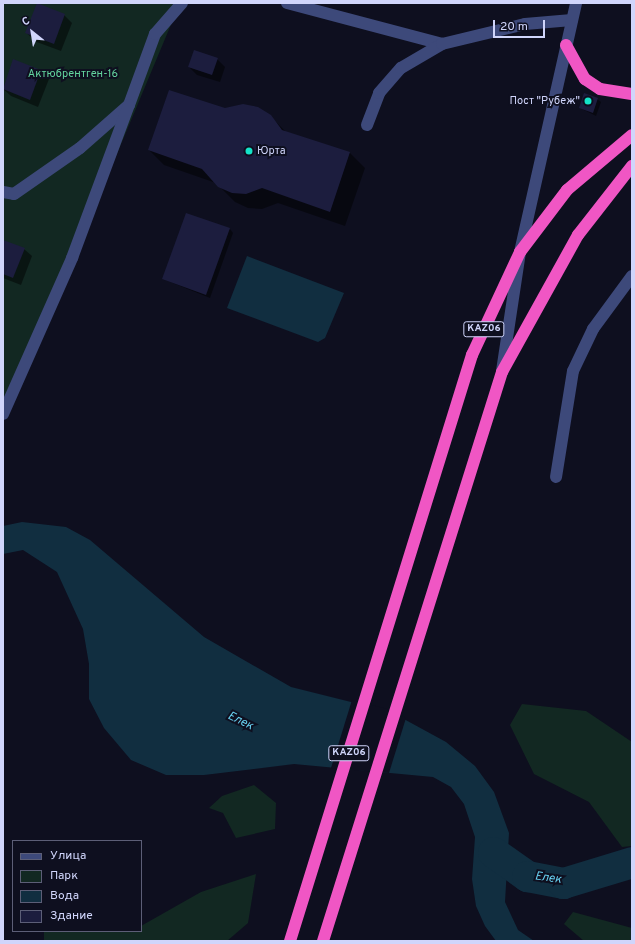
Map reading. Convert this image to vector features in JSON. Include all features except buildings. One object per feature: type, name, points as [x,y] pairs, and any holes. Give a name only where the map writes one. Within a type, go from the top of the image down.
[{"type":"highway","points":[[566,45],[585,79],[600,89],[632,94]]},
{"type":"highway","name":"KАZ06","points":[[290,941],[472,356],[520,252],[567,190],[632,135]]},
{"type":"highway","name":"KАZ06","points":[[323,941],[502,372],[578,235],[632,166]]},
{"type":"street","points":[[3,414],[72,258],[155,34],[182,3]]},
{"type":"street","points":[[287,3],[442,44]]},
{"type":"street","points":[[502,372],[520,252],[576,3]]},
{"type":"street","points":[[367,125],[379,93],[401,68],[442,44],[524,24],[572,20]]},
{"type":"street","points":[[3,192],[14,194],[80,148],[129,105]]},
{"type":"street","points":[[556,477],[573,371],[593,329],[632,276]]},
{"type":"green space","name":"Актюбрентген-16","points":[[3,3],[180,3],[15,398],[3,404]]},
{"type":"green space","points":[[522,704],[586,711],[632,742],[632,846],[622,847],[589,802],[534,774],[510,725]]},
{"type":"green space","points":[[254,785],[276,803],[275,829],[236,838],[223,813],[209,808],[222,796]]},
{"type":"green space","points":[[256,874],[248,923],[227,941],[44,941],[44,932],[142,932],[142,925],[201,892]]},
{"type":"green space","points":[[573,912],[632,928],[632,941],[584,941],[564,924]]},
{"type":"water","points":[[247,256],[344,293],[325,338],[318,342],[227,308]]},
{"type":"water","points":[[22,522],[66,527],[90,540],[204,637],[291,687],[391,712],[446,742],[475,766],[494,792],[509,833],[505,902],[518,930],[534,941],[496,941],[485,926],[476,906],[472,879],[475,837],[464,804],[451,787],[433,777],[294,764],[204,775],[166,775],[131,760],[104,728],[89,699],[89,664],[83,629],[57,572],[23,550],[3,554],[3,526]]},
{"type":"pier","points":[[352,700],[391,710],[406,718],[389,773],[331,768]]},
{"type":"waterway","name":"Елек","points":[[493,852],[527,876],[563,883],[632,862]]},
{"type":"place","name":"Пост \"Рубеж\"","points":[[588,101]]},
{"type":"place","name":"Юрта","points":[[249,151]]}]
